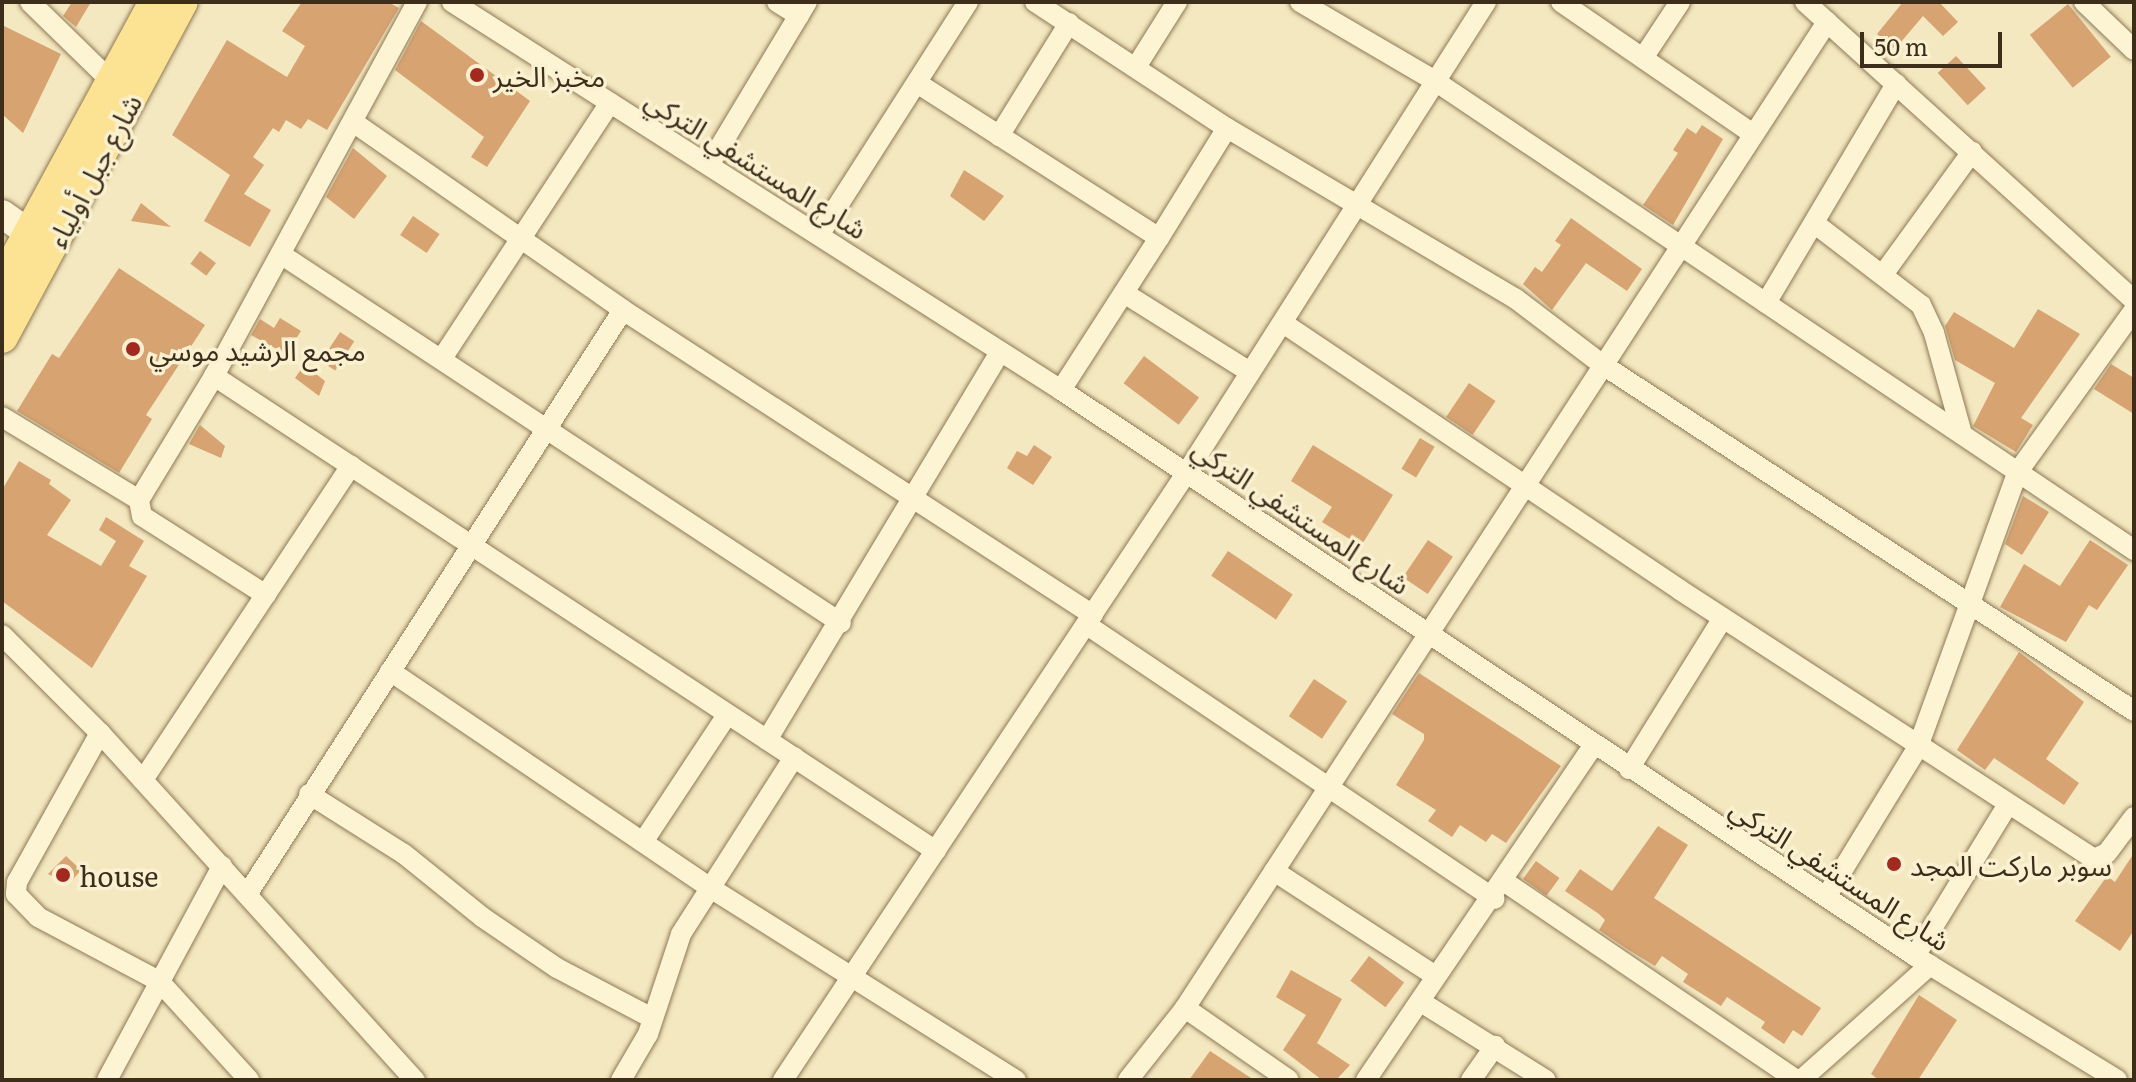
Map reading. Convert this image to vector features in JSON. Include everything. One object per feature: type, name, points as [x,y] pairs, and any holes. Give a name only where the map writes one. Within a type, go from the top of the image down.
[{"type":"main road","name":"شارع جبل أولياء","points":[[2,337],[40,241],[111,81],[155,2]]},
{"type":"main road","name":"شارع جبل أولياء","points":[[2,284],[40,241],[182,2]]},
{"type":"street","points":[[30,2],[111,81]]},
{"type":"street","points":[[266,595],[142,516],[139,500],[282,255],[417,2]]},
{"type":"street","name":"شارع المستشفي التركي","points":[[452,2],[1061,390],[1629,769],[2109,1079]]},
{"type":"street","points":[[709,165],[803,9],[777,2]]},
{"type":"street","points":[[819,235],[968,2]]},
{"type":"street","points":[[1035,2],[1227,128],[1354,206],[1505,292],[1603,365],[2134,711]]},
{"type":"street","points":[[1136,67],[1177,2]]},
{"type":"street","points":[[1300,2],[1435,81],[2134,550]]},
{"type":"street","points":[[783,1080],[853,981],[1187,472],[1486,2]]},
{"type":"street","points":[[1561,2],[1753,134]]},
{"type":"street","points":[[1643,58],[1680,2]]},
{"type":"street","points":[[1805,2],[2134,300]]},
{"type":"street","points":[[2084,2],[2134,50]]},
{"type":"street","points":[[1128,1080],[1185,1008],[1827,22]]},
{"type":"street","points":[[999,136],[1069,23]]},
{"type":"street","points":[[917,83],[1159,238]]},
{"type":"street","points":[[1766,303],[1896,84]]},
{"type":"street","points":[[443,357],[610,103]]},
{"type":"street","points":[[353,122],[623,310],[915,499],[1330,784],[1798,1080],[1922,960],[2008,804]]},
{"type":"street","points":[[1061,390],[1227,128]]},
{"type":"street","points":[[1884,273],[1972,152]]},
{"type":"street","points":[[2,214],[40,241]]},
{"type":"street","points":[[1814,223],[1884,273],[1927,315],[1962,434]]},
{"type":"street","points":[[282,255],[443,357],[841,623]]},
{"type":"street","points":[[1124,293],[1250,372]]},
{"type":"street","points":[[248,893],[623,310]]},
{"type":"street","points":[[1826,897],[1918,747],[2017,473],[2134,310]]},
{"type":"street","points":[[1283,323],[1918,747],[2094,859],[2107,853],[2134,817]]},
{"type":"street","points":[[767,740],[841,623],[1000,352]]},
{"type":"street","points":[[214,376],[936,851]]},
{"type":"street","points":[[2,417],[139,500]]},
{"type":"street","points":[[143,780],[351,466]]},
{"type":"street","points":[[1629,769],[1723,618]]},
{"type":"street","points":[[2,635],[100,733],[415,1080]]},
{"type":"street","points":[[390,671],[709,887],[853,981],[1016,1080]]},
{"type":"street","points":[[643,842],[727,715]]},
{"type":"street","points":[[100,733],[17,882],[16,894],[38,917],[159,981],[249,1080]]},
{"type":"street","points":[[1366,1080],[1421,1002],[1434,975],[1500,890],[1594,745]]},
{"type":"street","points":[[621,1080],[641,1051],[650,1017],[681,934],[794,757]]},
{"type":"street","points":[[309,794],[404,854],[482,917],[557,968],[650,1017]]},
{"type":"street","points":[[107,1080],[222,866]]},
{"type":"street","points":[[1274,871],[1434,975]]},
{"type":"street","points":[[1421,1002],[1546,1080]]},
{"type":"street","points":[[1185,1008],[1289,1080]]},
{"type":"street","points":[[1471,1080],[1495,1046]]},
{"type":"building","points":[[72,2],[91,2],[76,27],[63,16]]},
{"type":"building","points":[[302,2],[388,2],[399,8],[327,130],[308,119],[301,129],[286,120],[279,132],[273,128],[253,157],[264,165],[244,194],[271,210],[250,247],[204,221],[230,175],[172,135],[227,40],[287,77],[305,46],[282,31]]},
{"type":"building","points":[[1903,2],[1939,2],[1958,22],[1943,36],[1923,16],[1895,49],[1877,34]]},
{"type":"building","points":[[2068,4],[2111,57],[2073,88],[2030,35]]},
{"type":"building","points":[[421,21],[530,101],[487,167],[471,157],[484,137],[395,70]]},
{"type":"building","points":[[2,25],[61,54],[23,133],[2,114]]},
{"type":"building","points":[[1956,56],[1986,88],[1968,105],[1938,73]]},
{"type":"building","points":[[1702,125],[1723,139],[1673,225],[1643,205],[1678,153],[1673,150],[1687,128],[1696,134]]},
{"type":"building","points":[[353,148],[387,176],[354,219],[326,197]]},
{"type":"building","points":[[964,170],[1004,196],[984,221],[950,196]]},
{"type":"building","points":[[141,203],[171,227],[131,221]]},
{"type":"building","points":[[413,216],[440,234],[427,253],[400,235]]},
{"type":"building","points":[[1571,218],[1642,269],[1627,291],[1586,263],[1552,310],[1523,284],[1535,267],[1542,272],[1561,245],[1555,241]]},
{"type":"building","points":[[200,251],[216,263],[206,276],[190,264]]},
{"type":"building","points":[[119,268],[205,325],[146,415],[152,419],[119,473],[17,411],[52,354],[59,358]]},
{"type":"building","points":[[2038,309],[2080,334],[2021,418],[2033,425],[2016,452],[1973,426],[1995,383],[1955,360],[1945,326],[1954,312],[2014,348]]},
{"type":"building","points":[[280,318],[301,331],[286,354],[251,335],[260,319],[274,328]]},
{"type":"building","points":[[340,332],[354,341],[335,371],[321,361]]},
{"type":"building","points":[[1144,356],[1199,398],[1179,425],[1124,383]]},
{"type":"building","points":[[2111,364],[2134,378],[2134,414],[2094,389]]},
{"type":"building","points":[[304,365],[325,381],[319,396],[295,378]]},
{"type":"building","points":[[1469,383],[1496,401],[1473,435],[1446,417]]},
{"type":"building","points":[[200,425],[225,446],[221,458],[189,444]]},
{"type":"building","points":[[1420,438],[1435,447],[1416,478],[1401,469]]},
{"type":"building","points":[[1034,445],[1052,457],[1033,485],[1007,468],[1017,451],[1027,456]]},
{"type":"building","points":[[1313,445],[1393,495],[1361,546],[1322,522],[1332,507],[1291,481]]},
{"type":"building","points":[[19,461],[51,480],[49,484],[71,500],[47,535],[101,566],[116,541],[99,530],[106,517],[144,541],[129,566],[147,576],[92,668],[2,601],[2,490]]},
{"type":"building","points":[[2023,496],[2049,512],[2022,555],[2005,544]]},
{"type":"building","points":[[1428,540],[1453,557],[1428,594],[1403,577]]},
{"type":"building","points":[[2090,540],[2128,565],[2097,610],[2089,605],[2066,642],[2000,607],[2024,564],[2060,586]]},
{"type":"building","points":[[1228,551],[1293,595],[1276,619],[1211,576]]},
{"type":"building","points":[[2019,652],[2084,702],[2046,759],[2079,783],[2064,805],[1994,758],[1985,770],[1957,750]]},
{"type":"building","points":[[1419,673],[1561,766],[1506,843],[1492,834],[1486,842],[1460,825],[1452,837],[1428,821],[1436,810],[1396,785],[1424,740],[1424,734],[1392,714]]},
{"type":"building","points":[[1314,679],[1347,701],[1322,739],[1289,716]]},
{"type":"building","points":[[1658,826],[1688,845],[1654,898],[1821,1008],[1802,1036],[1793,1030],[1784,1044],[1761,1028],[1765,1022],[1727,997],[1721,1006],[1683,982],[1688,974],[1662,956],[1655,966],[1627,949],[1599,930],[1605,920],[1599,914],[1565,891],[1580,869],[1612,891]]},
{"type":"building","points":[[2134,853],[2134,930],[2120,951],[2075,921],[2107,876],[2115,882]]},
{"type":"building","name":"house","points":[[66,856],[81,870],[69,884],[48,874]]},
{"type":"building","points":[[1536,861],[1559,878],[1547,896],[1523,879]]},
{"type":"building","points":[[1369,956],[1404,982],[1385,1007],[1350,981]]},
{"type":"building","points":[[1291,970],[1342,999],[1317,1043],[1350,1065],[1336,1080],[1322,1080],[1283,1050],[1306,1015],[1276,997]]},
{"type":"building","points":[[1919,995],[1957,1020],[1918,1080],[1879,1080],[1871,1074]]},
{"type":"building","points":[[1210,1051],[1254,1080],[1189,1080]]},
{"type":"place","name":"مخبز الخير","points":[[477,75]]},
{"type":"place","name":"مجمع الرشيد موسي","points":[[133,349]]},
{"type":"place","name":"سوبر ماركت المجد","points":[[1894,864]]},
{"type":"place","name":"house","points":[[63,875]]}]
